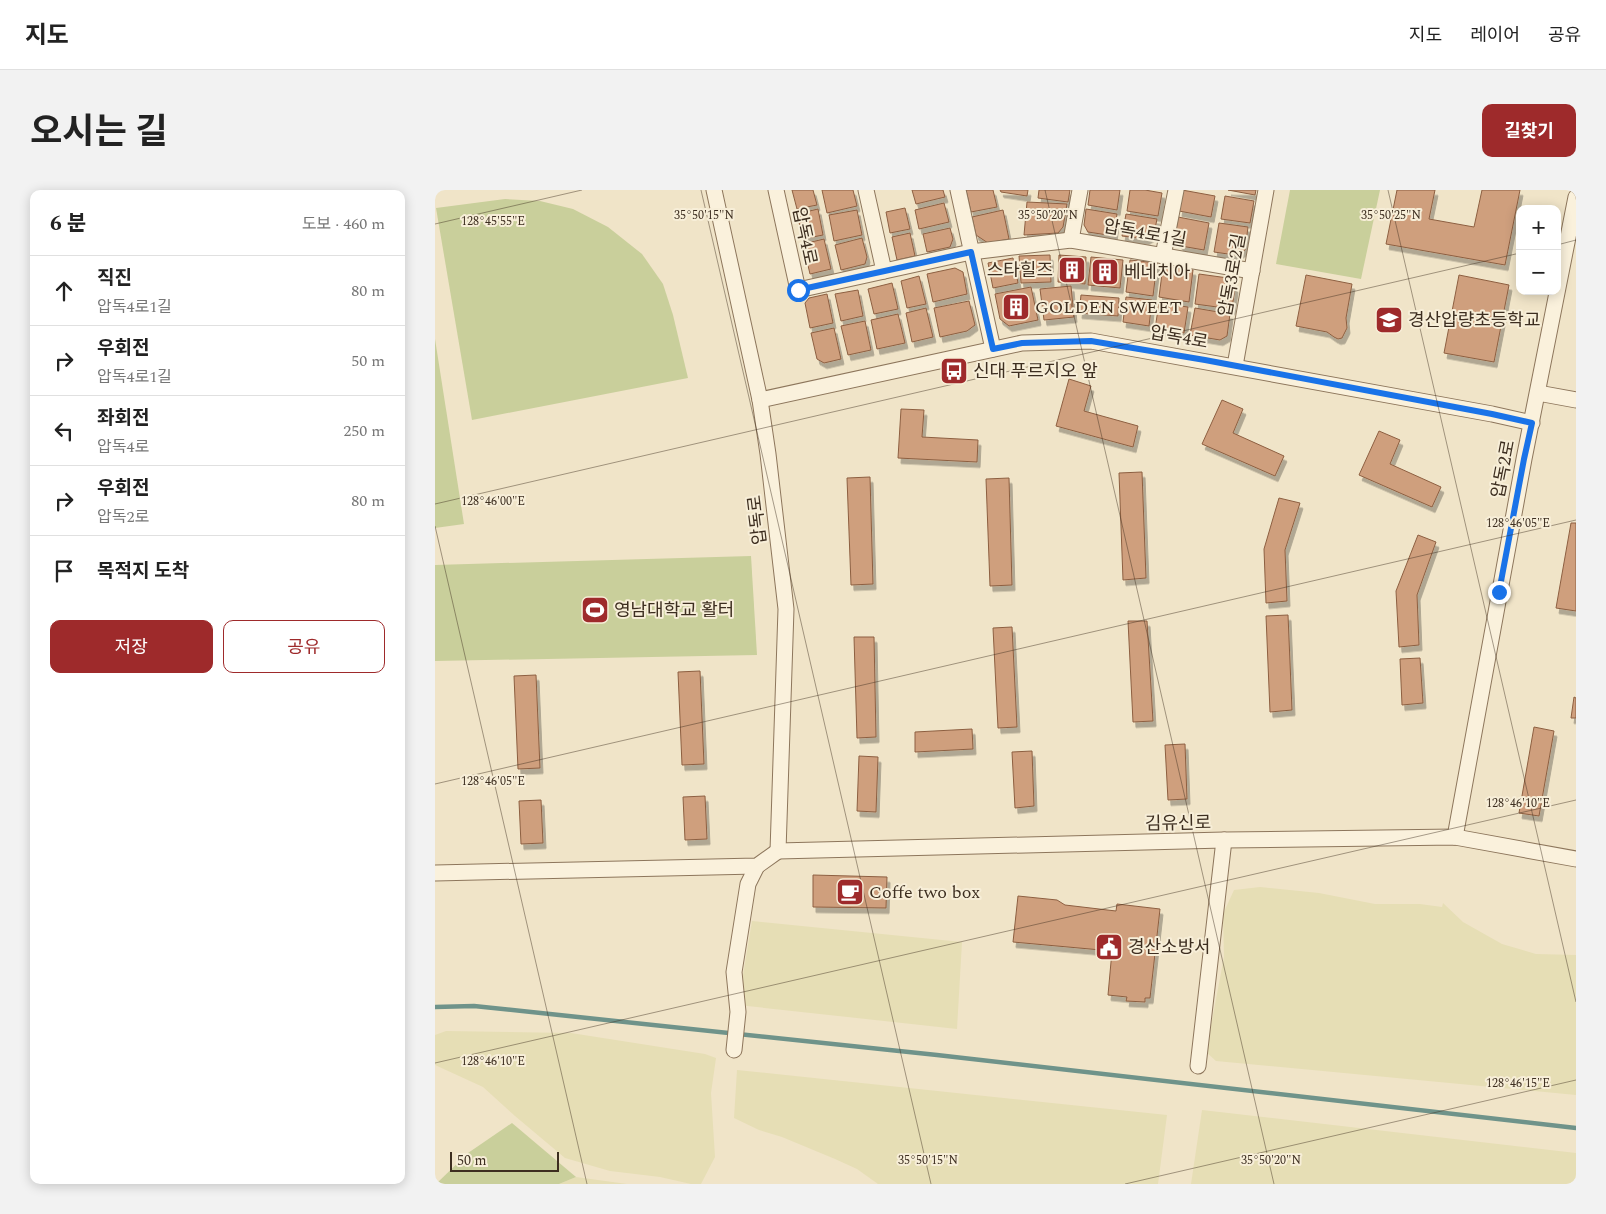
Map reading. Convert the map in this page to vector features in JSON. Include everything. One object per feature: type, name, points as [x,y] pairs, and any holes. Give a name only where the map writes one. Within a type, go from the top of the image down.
[{"type":"street","name":"압독로","points":[[714,190],[760,400],[786,609],[778,851]]},
{"type":"street","name":"압독4로","points":[[777,190],[798,290]]},
{"type":"street","points":[[866,190],[884,271]]},
{"type":"street","points":[[958,190],[993,349]]},
{"type":"street","points":[[1071,240],[1080,190]]},
{"type":"street","points":[[1163,256],[1176,190]]},
{"type":"street","name":"압독3로2길","points":[[1235,366],[1266,190]]},
{"type":"street","name":"압독2로","points":[[1455,837],[1524,459],[1576,197]]},
{"type":"street","name":"압독4로1길","points":[[798,290],[971,252],[1071,240],[1252,271]]},
{"type":"street","name":"압독4로","points":[[760,400],[1022,343],[1091,341],[1235,366],[1532,423]]},
{"type":"street","points":[[1538,393],[1576,400]]},
{"type":"street","name":"김유신로","points":[[778,851],[1224,840],[1455,837],[1576,859]]},
{"type":"street","points":[[1198,1066],[1224,840]]},
{"type":"street","points":[[735,1050],[738,1012],[733,972],[748,884],[757,866],[778,851]]},
{"type":"street","points":[[435,872],[757,866]]},
{"type":"shaded area","points":[[1260,887],[1319,893],[1375,904],[1420,904],[1442,907],[1443,903],[1463,922],[1502,944],[1536,954],[1576,955],[1576,1095],[1216,1061],[1206,1052],[1224,957],[1223,914],[1234,890]]},
{"type":"shaded area","points":[[752,921],[962,942],[957,1029],[738,1005]]},
{"type":"shaded area","points":[[446,1031],[571,1033],[705,1054],[716,1058],[711,1093],[715,1157],[701,1184],[610,1171],[565,1158],[483,1087],[435,1065],[435,1035]]},
{"type":"shaded area","points":[[737,1070],[1167,1115],[1158,1184],[878,1184],[857,1169],[782,1137],[759,1130],[734,1118]]},
{"type":"shaded area","points":[[1202,1110],[1576,1153],[1576,1184],[1191,1184]]},
{"type":"shaded area","points":[[576,1177],[627,1184],[559,1184]]},
{"type":"green space","points":[[1290,190],[1380,190],[1361,279],[1276,264]]},
{"type":"green space","points":[[505,199],[540,201],[573,209],[608,227],[642,254],[663,284],[673,315],[688,378],[472,420],[436,208]]},
{"type":"green space","points":[[435,339],[464,524],[435,528]]},
{"type":"green space","name":"영남대학교 활터","points":[[751,556],[757,655],[435,661],[435,565]]},
{"type":"green space","points":[[512,1123],[576,1177],[559,1184],[436,1184],[468,1153]]},
{"type":"building","points":[[792,190],[813,190],[817,205],[797,209]]},
{"type":"building","points":[[822,190],[853,190],[857,206],[827,213]]},
{"type":"building","points":[[912,190],[943,190],[945,197],[916,204]]},
{"type":"building","points":[[966,190],[993,190],[997,207],[971,212]]},
{"type":"building","points":[[1000,190],[1028,190],[1027,196],[1001,192]]},
{"type":"building","points":[[1039,190],[1070,190],[1068,202],[1038,198]]},
{"type":"building","points":[[1090,190],[1120,190],[1117,210],[1088,205]]},
{"type":"building","points":[[1130,190],[1162,193],[1158,216],[1127,211]]},
{"type":"building","points":[[1182,190],[1215,196],[1211,217],[1179,211]]},
{"type":"building","points":[[1228,190],[1256,190],[1255,195]]},
{"type":"building","points":[[1397,190],[1435,190],[1429,219],[1474,227],[1482,190],[1520,190],[1505,265],[1386,244]]},
{"type":"building","points":[[1225,196],[1254,201],[1250,223],[1221,219]]},
{"type":"building","points":[[1027,202],[1067,204],[1063,227],[1058,233],[1024,235]]},
{"type":"building","points":[[944,203],[949,222],[919,229],[915,210]]},
{"type":"building","points":[[905,208],[910,229],[890,233],[886,212]]},
{"type":"building","points":[[818,209],[823,235],[803,239],[797,214]]},
{"type":"building","points":[[1086,209],[1117,214],[1114,236],[1088,232],[1084,225]]},
{"type":"building","points":[[857,210],[862,235],[834,241],[829,215]]},
{"type":"building","points":[[1003,210],[1009,239],[988,243],[976,235],[972,217]]},
{"type":"building","points":[[1126,214],[1157,219],[1154,234],[1146,239],[1122,236]]},
{"type":"building","points":[[1178,217],[1209,223],[1204,250],[1181,246],[1175,238]]},
{"type":"building","points":[[1219,223],[1248,227],[1245,250],[1235,255],[1214,252]]},
{"type":"building","points":[[950,228],[953,239],[950,247],[927,252],[923,234]]},
{"type":"building","points":[[910,233],[915,256],[897,260],[892,237]]},
{"type":"building","points":[[862,238],[867,257],[865,264],[841,270],[835,245]]},
{"type":"building","points":[[824,239],[831,269],[810,274],[803,244]]},
{"type":"building","points":[[1050,255],[1051,282],[1021,283],[1019,256]]},
{"type":"building","name":"스타힐즈","points":[[1059,255],[1086,257],[1085,284],[1058,282]]},
{"type":"building","name":"베네치아","points":[[1091,257],[1123,260],[1120,288],[1088,285]]},
{"type":"building","points":[[1013,258],[1018,283],[993,288],[988,263]]},
{"type":"building","points":[[1130,260],[1157,263],[1153,296],[1126,292]]},
{"type":"building","points":[[1163,266],[1193,270],[1189,302],[1159,297]]},
{"type":"building","points":[[955,268],[963,272],[967,294],[933,302],[927,274]]},
{"type":"building","points":[[1199,274],[1228,278],[1235,287],[1232,309],[1195,304]]},
{"type":"building","points":[[1306,275],[1352,284],[1346,318],[1347,328],[1342,338],[1338,339],[1327,332],[1296,326]]},
{"type":"building","points":[[1459,275],[1509,285],[1494,362],[1444,353]]},
{"type":"building","points":[[919,276],[926,304],[907,308],[901,281]]},
{"type":"building","points":[[892,283],[898,309],[874,314],[868,289]]},
{"type":"building","points":[[1071,286],[1074,317],[1044,320],[1040,289]]},
{"type":"building","name":"GOLDEN SWEET","points":[[1031,287],[1038,320],[1009,326],[1000,319],[995,294]]},
{"type":"building","points":[[858,290],[863,316],[841,321],[835,294]]},
{"type":"building","points":[[827,294],[833,323],[810,328],[805,303],[809,298]]},
{"type":"building","points":[[1081,295],[1119,298],[1118,316],[1079,313]]},
{"type":"building","points":[[1126,297],[1152,300],[1149,326],[1123,322]]},
{"type":"building","points":[[969,301],[975,325],[967,331],[940,337],[934,308]]},
{"type":"building","points":[[1159,303],[1188,307],[1184,333],[1155,329]]},
{"type":"building","points":[[926,308],[933,337],[912,342],[906,313]]},
{"type":"building","points":[[1195,308],[1230,314],[1227,336],[1220,340],[1190,335]]},
{"type":"building","points":[[898,314],[905,343],[877,349],[871,320]]},
{"type":"building","points":[[865,321],[871,350],[848,355],[841,326]]},
{"type":"building","points":[[834,328],[841,359],[824,363],[817,359],[811,333]]},
{"type":"building","points":[[1069,379],[1091,386],[1084,411],[1138,426],[1133,447],[1056,426]]},
{"type":"building","points":[[1222,400],[1243,409],[1233,433],[1284,456],[1275,476],[1202,444]]},
{"type":"building","points":[[901,409],[924,410],[922,437],[978,440],[977,462],[898,458]]},
{"type":"building","points":[[1379,431],[1400,440],[1390,464],[1441,487],[1432,507],[1359,475]]},
{"type":"building","points":[[1142,472],[1146,578],[1123,580],[1119,473]]},
{"type":"building","points":[[870,477],[873,584],[851,585],[847,478]]},
{"type":"building","points":[[1009,478],[1012,585],[990,586],[986,479]]},
{"type":"building","points":[[1279,498],[1300,503],[1285,550],[1287,601],[1266,603],[1264,549]]},
{"type":"building","points":[[1571,523],[1576,523],[1576,611],[1556,608]]},
{"type":"building","points":[[1418,535],[1436,542],[1417,595],[1419,645],[1399,647],[1396,591]]},
{"type":"building","points":[[1288,615],[1292,710],[1270,712],[1266,616]]},
{"type":"building","points":[[1128,621],[1147,621],[1153,721],[1133,722]]},
{"type":"building","points":[[1012,627],[1017,727],[998,728],[993,628]]},
{"type":"building","points":[[854,637],[874,637],[876,737],[857,738]]},
{"type":"building","points":[[1420,658],[1423,703],[1402,705],[1400,659]]},
{"type":"building","points":[[700,671],[704,764],[682,765],[678,672]]},
{"type":"building","points":[[536,675],[540,768],[518,769],[514,676]]},
{"type":"building","points":[[1574,697],[1576,698],[1576,718],[1571,718]]},
{"type":"building","points":[[1534,727],[1554,731],[1539,816],[1519,813]]},
{"type":"building","points":[[972,729],[973,749],[915,752],[915,732]]},
{"type":"building","points":[[1185,744],[1187,799],[1168,800],[1165,745]]},
{"type":"building","points":[[1032,751],[1034,806],[1015,808],[1012,752]]},
{"type":"building","points":[[859,756],[878,757],[876,812],[857,811]]},
{"type":"building","points":[[705,796],[707,839],[685,840],[683,797]]},
{"type":"building","points":[[541,800],[543,843],[521,844],[519,801]]},
{"type":"building","name":"Coffe two box","points":[[813,875],[887,877],[886,908],[813,907]]},
{"type":"building","name":"경산소방서","points":[[1018,896],[1057,900],[1065,905],[1116,911],[1117,904],[1160,909],[1150,998],[1145,998],[1145,1002],[1126,1001],[1127,997],[1108,995],[1112,951],[1013,942]]},
{"type":"waterway","points":[[435,1007],[474,1006],[937,1055],[1576,1128]]},
{"type":"place","name":"스타힐즈","points":[[1072,270]]},
{"type":"place","name":"베네치아","points":[[1105,272]]},
{"type":"place","name":"GOLDEN SWEET","points":[[1016,307]]},
{"type":"place","name":"경산압량초등학교","points":[[1389,320]]},
{"type":"place","name":"신대 푸르지오 앞","points":[[954,371]]},
{"type":"place","name":"영남대학교 활터","points":[[595,610]]},
{"type":"place","name":"Coffe two box","points":[[850,892]]},
{"type":"place","name":"경산소방서","points":[[1109,947]]},
{"type":"route","points":[[798,290],[971,252],[993,349],[1022,343],[1091,341],[1235,366],[1532,423],[1499,592]]}]
